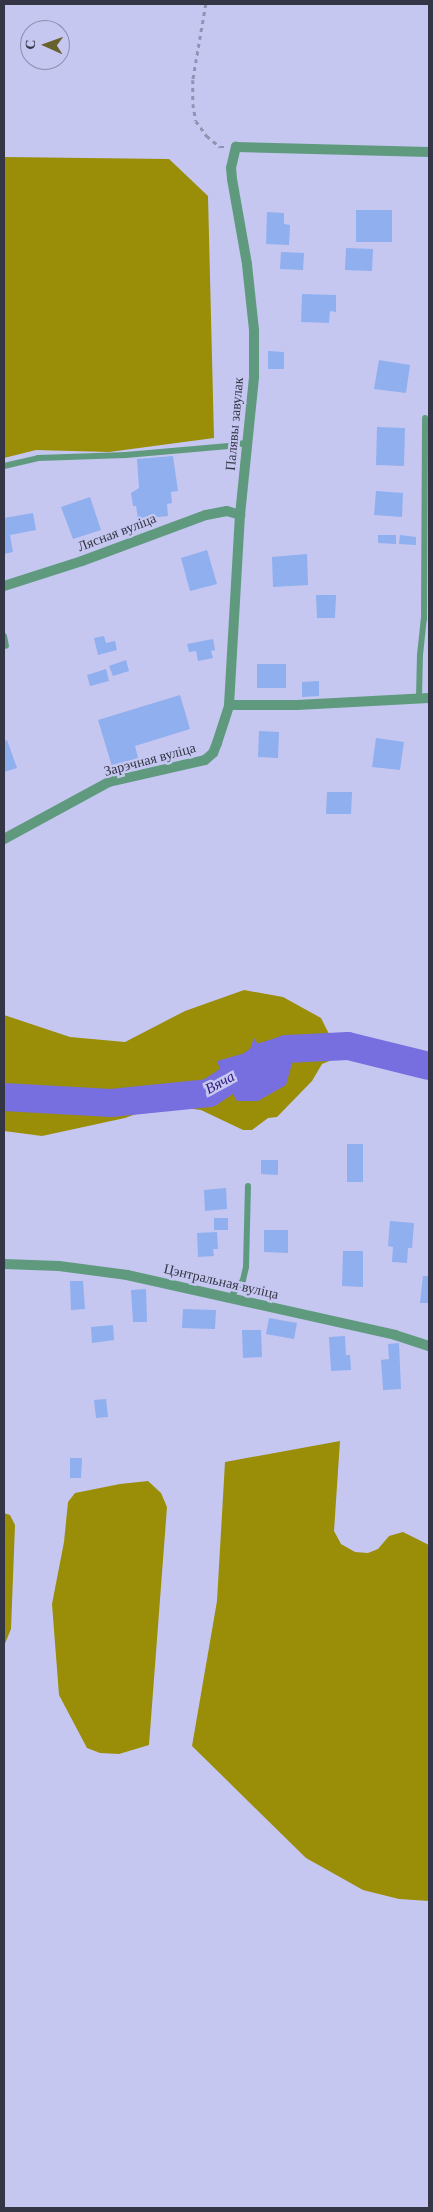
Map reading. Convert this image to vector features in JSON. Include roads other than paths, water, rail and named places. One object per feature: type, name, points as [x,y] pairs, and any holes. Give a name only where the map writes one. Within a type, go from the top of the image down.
[{"type":"street","name":"Палявы завулак","points":[[229,705],[240,515],[249,442],[254,376],[254,330],[247,264],[231,168],[236,147],[429,152]]},
{"type":"street","name":"Лясная вуліца","points":[[4,586],[82,561],[206,515],[227,511],[240,515]]},
{"type":"street","points":[[229,705],[297,705],[424,698]]},
{"type":"street","name":"Зарэчная вуліца","points":[[4,839],[109,782],[204,760],[213,753],[229,705]]},
{"type":"street","name":"Цэнтральная вуліца","points":[[4,1264],[87,1269],[230,1298],[395,1335],[429,1346]]},
{"type":"lane","points":[[424,698],[420,655],[424,619],[425,418]]},
{"type":"lane","points":[[4,466],[38,458],[126,455],[229,446],[249,442]]},
{"type":"lane","points":[[4,636],[6,646]]},
{"type":"lane","points":[[230,1298],[243,1280],[246,1267],[248,1186]]},
{"type":"waterway","name":"Вяча","points":[[4,1097],[111,1103],[209,1093],[265,1056],[286,1049],[348,1046],[429,1066]]}]
